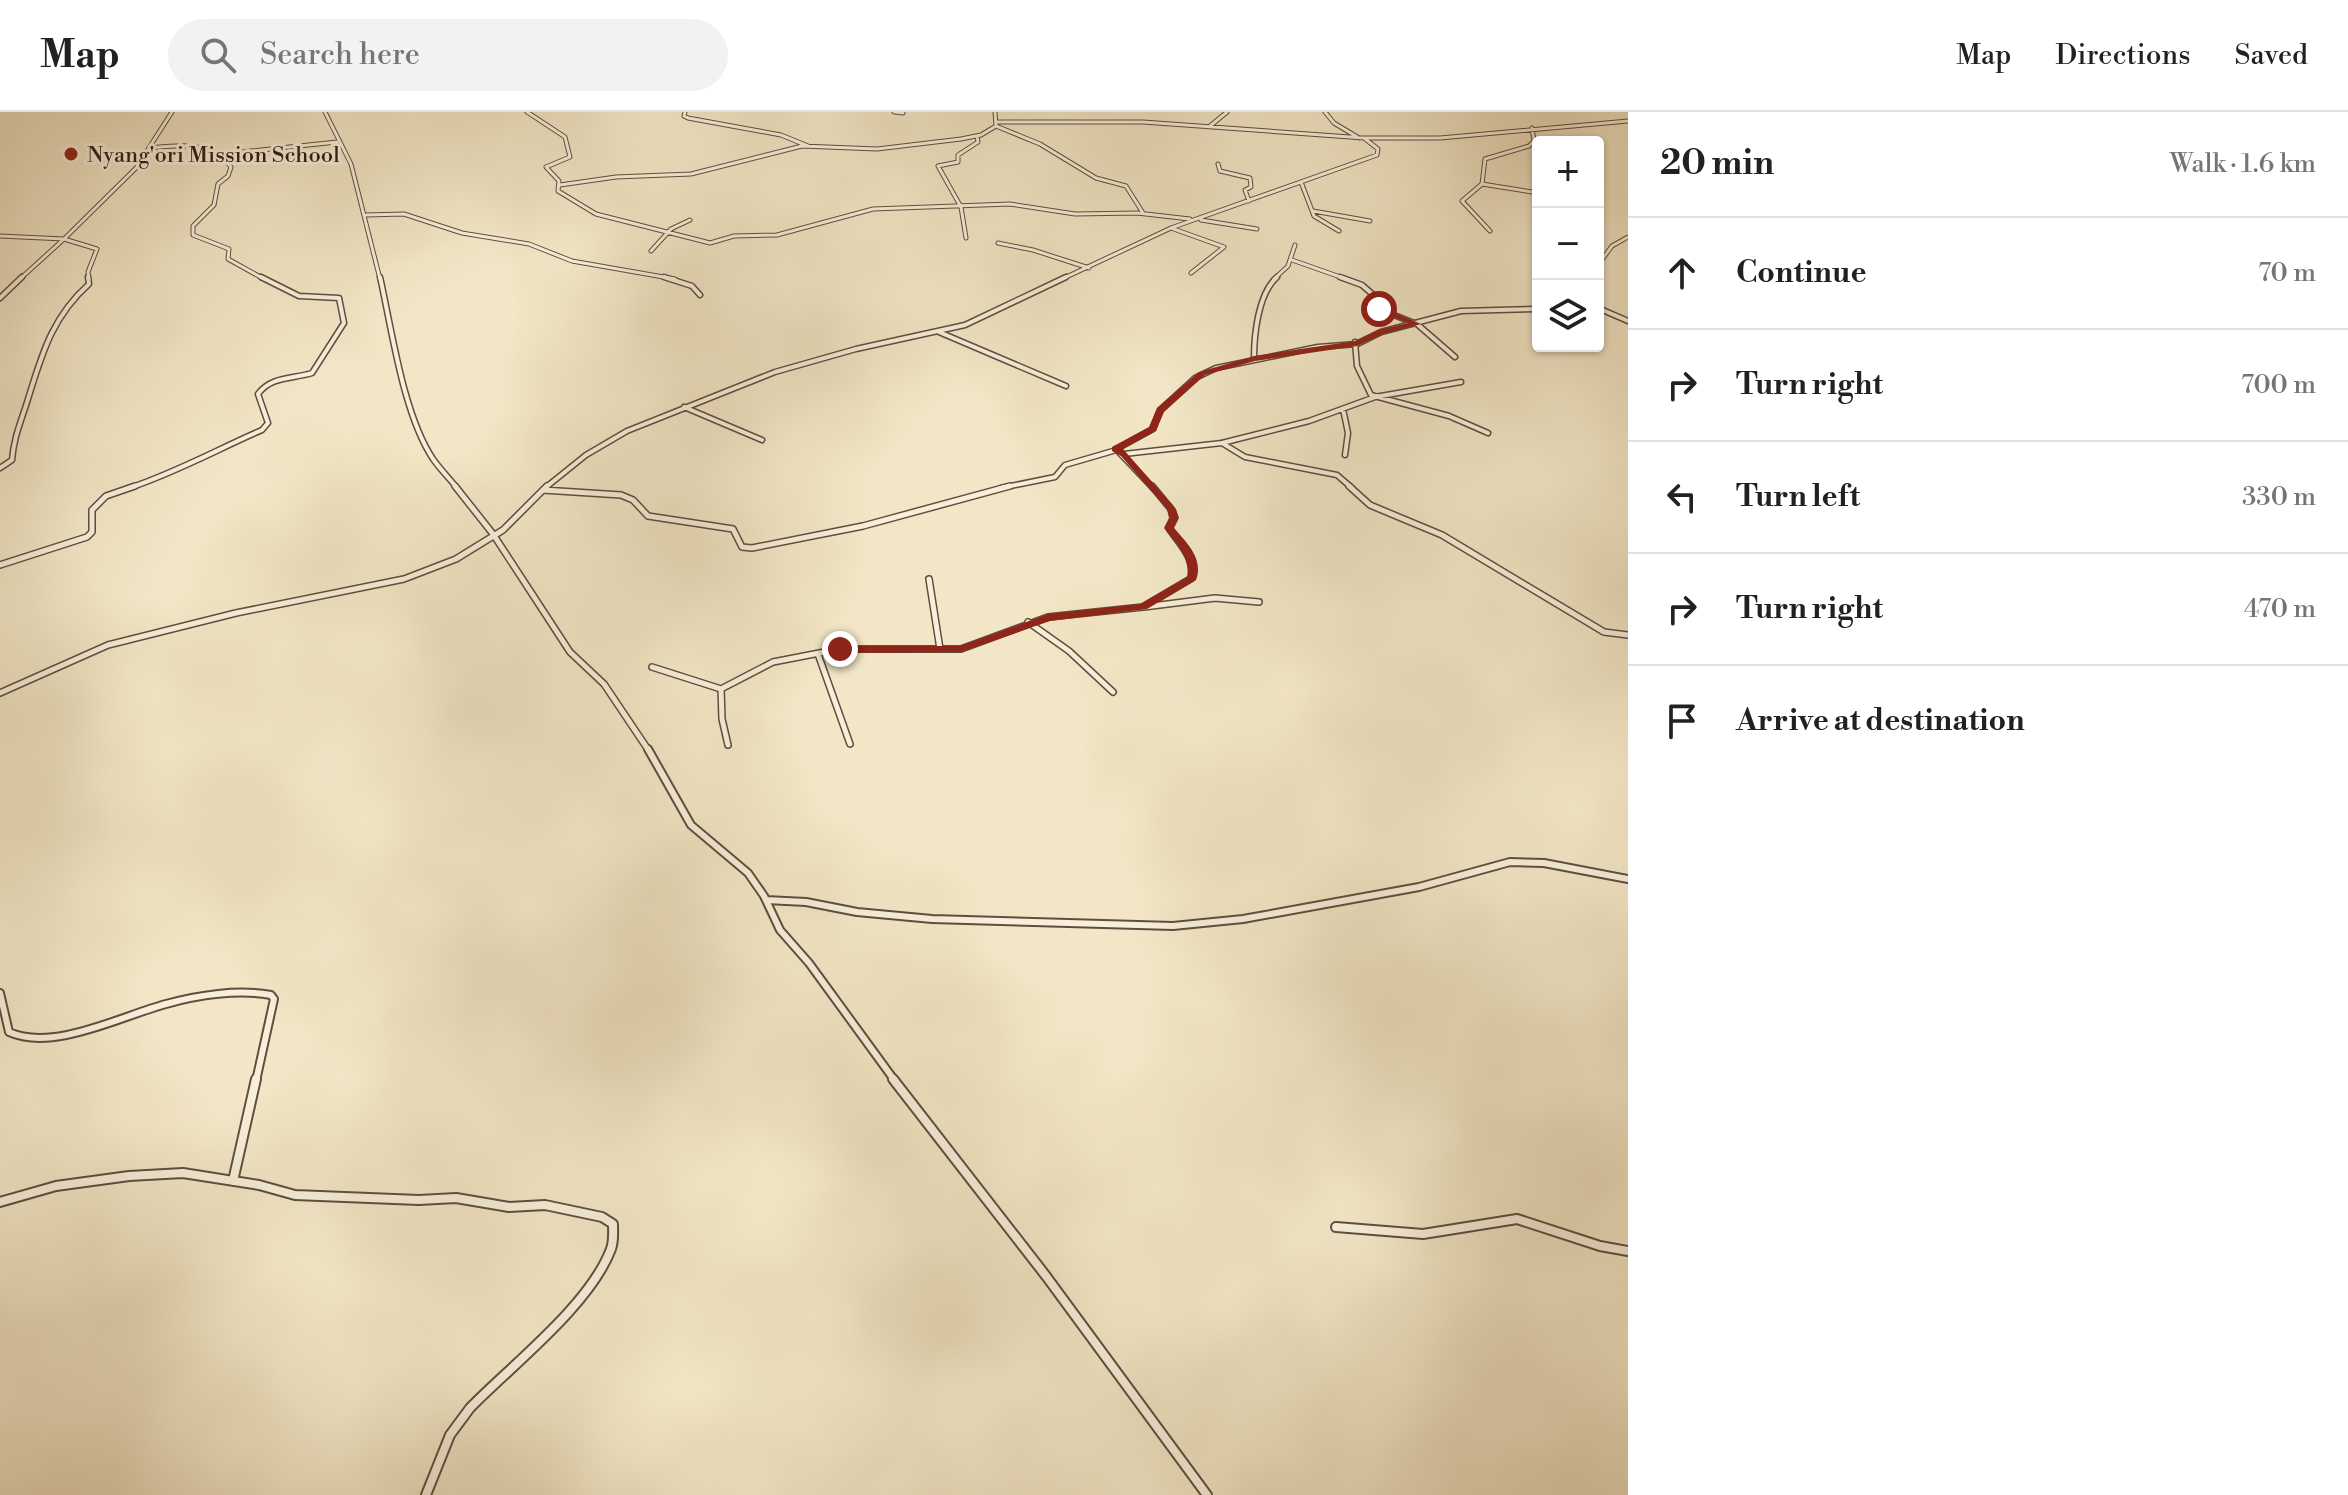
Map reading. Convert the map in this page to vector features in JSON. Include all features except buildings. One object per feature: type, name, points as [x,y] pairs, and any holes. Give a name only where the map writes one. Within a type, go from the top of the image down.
[{"type":"street","points":[[0,298],[131,174],[172,112]]},
{"type":"street","points":[[325,112],[331,120],[337,142],[351,164],[366,215],[401,370],[419,429],[441,472],[493,534],[570,652],[604,684],[652,755],[691,825],[740,865],[766,900],[780,930],[809,963],[857,1032],[1027,1251],[1207,1495]]},
{"type":"street","points":[[527,112],[565,137],[570,157],[546,166],[560,185]]},
{"type":"street","points":[[685,112],[684,116],[688,118],[781,135],[808,146]]},
{"type":"street","points":[[894,112],[903,113]]},
{"type":"street","points":[[995,112],[996,124]]},
{"type":"street","points":[[1210,126],[1227,112]]},
{"type":"street","points":[[0,693],[108,645],[236,613],[404,579],[456,559],[503,530],[543,490],[598,447],[684,407],[775,372],[833,355],[939,332],[982,317],[1171,228],[1374,157],[1378,149],[1356,133],[1331,123],[1325,112]]},
{"type":"street","points":[[1110,116],[1118,120]]},
{"type":"street","points":[[560,185],[616,177],[691,174],[745,163],[780,150],[808,146],[883,148],[977,136],[996,124],[1020,118],[1118,120],[1362,138],[1440,138],[1628,121]]},
{"type":"street","points":[[996,124],[1040,144],[1096,178],[1126,186],[1143,213]]},
{"type":"street","points":[[1490,231],[1462,201],[1482,184],[1483,161],[1529,146],[1534,141],[1532,128]]},
{"type":"street","points":[[966,238],[961,207],[938,166],[958,162],[958,155],[976,145],[977,136]]},
{"type":"street","points":[[149,148],[199,147],[222,154],[337,142]]},
{"type":"street","points":[[0,565],[87,537],[92,532],[92,510],[106,496],[160,478],[262,430],[268,423],[259,402],[261,388],[275,381],[312,373],[336,338],[344,323],[339,298],[294,295],[249,273],[241,263],[228,259],[229,249],[193,235],[193,226],[212,207],[218,184],[231,171],[222,154]]},
{"type":"street","points":[[1218,164],[1220,171],[1250,178],[1251,187],[1245,190],[1249,201]]},
{"type":"street","points":[[1301,182],[1315,217],[1339,231]]},
{"type":"street","points":[[1482,184],[1532,192]]},
{"type":"street","points":[[560,185],[558,191],[584,209],[710,243],[734,236],[777,235],[873,209],[1010,204],[1075,214],[1143,213],[1257,229]]},
{"type":"street","points":[[1313,211],[1370,221]]},
{"type":"street","points":[[366,215],[404,214],[462,233],[529,244],[572,261],[679,280],[692,286],[700,295]]},
{"type":"street","points":[[651,251],[668,233],[690,220]]},
{"type":"street","points":[[1171,228],[1224,247],[1191,273]]},
{"type":"street","points":[[0,236],[64,239],[98,250],[88,272],[89,284],[68,300],[53,323],[36,361],[27,402],[16,427],[12,460],[0,468]]},
{"type":"street","points":[[1604,257],[1612,246],[1628,237]]},
{"type":"street","points":[[998,243],[1029,248],[1089,268]]},
{"type":"street","points":[[1254,359],[1252,347],[1264,313],[1264,297],[1270,284],[1292,260],[1295,245]]},
{"type":"street","points":[[1292,260],[1362,285],[1378,299],[1379,309],[1417,324],[1455,357]]},
{"type":"street","points":[[543,490],[621,495],[633,500],[648,516],[733,529],[742,547],[752,548],[863,526],[973,494],[1060,475],[1065,465],[1116,449],[1153,429],[1160,410],[1195,378],[1216,368],[1355,342],[1461,311],[1532,309]]},
{"type":"street","points":[[1604,311],[1628,321]]},
{"type":"street","points":[[939,332],[1066,386]]},
{"type":"street","points":[[1355,342],[1357,366],[1375,397],[1449,416],[1488,433]]},
{"type":"street","points":[[1124,454],[1222,443],[1375,397],[1461,382]]},
{"type":"street","points":[[684,407],[762,440]]},
{"type":"street","points":[[1343,409],[1348,433],[1345,455]]},
{"type":"street","points":[[1222,443],[1245,457],[1337,475],[1370,505],[1442,535],[1604,632],[1628,635]]},
{"type":"street","points":[[1116,449],[1124,454],[1171,509],[1174,518],[1169,528],[1185,546],[1194,570],[1192,578],[1143,607]]},
{"type":"street","points":[[929,579],[940,649]]},
{"type":"street","points":[[652,667],[721,689],[773,662],[818,654],[872,647],[940,649],[977,645],[1028,622],[1215,598],[1259,602]]},
{"type":"street","points":[[1028,622],[1069,651],[1113,692]]},
{"type":"street","points":[[818,654],[850,744]]},
{"type":"street","points":[[721,689],[722,719],[728,745]]},
{"type":"street","points":[[766,900],[806,902],[857,912],[932,919],[1173,926],[1243,919],[1404,890],[1510,862],[1544,863],[1628,879]]},
{"type":"street","points":[[0,993],[9,1032],[23,1039],[72,1033],[179,1000],[271,995],[274,999],[273,1010],[257,1067],[233,1181]]},
{"type":"street","points":[[0,1202],[56,1186],[129,1176],[183,1173],[295,1195],[456,1198],[509,1207],[545,1205],[602,1217],[613,1224],[616,1240],[598,1274],[576,1303],[455,1427],[426,1495]]},
{"type":"street","points":[[1336,1227],[1423,1234],[1517,1219],[1600,1246],[1628,1251]]},
{"type":"place","name":"Nyang'ori Mission School","points":[[71,154]]},
{"type":"route","points":[[840,649],[961,649],[1048,617],[1143,607],[1192,578],[1194,570],[1189,553],[1169,528],[1174,518],[1171,509],[1124,454],[1116,449],[1153,429],[1160,410],[1195,378],[1216,368],[1318,347],[1357,344],[1381,332],[1417,324],[1379,309]]}]
